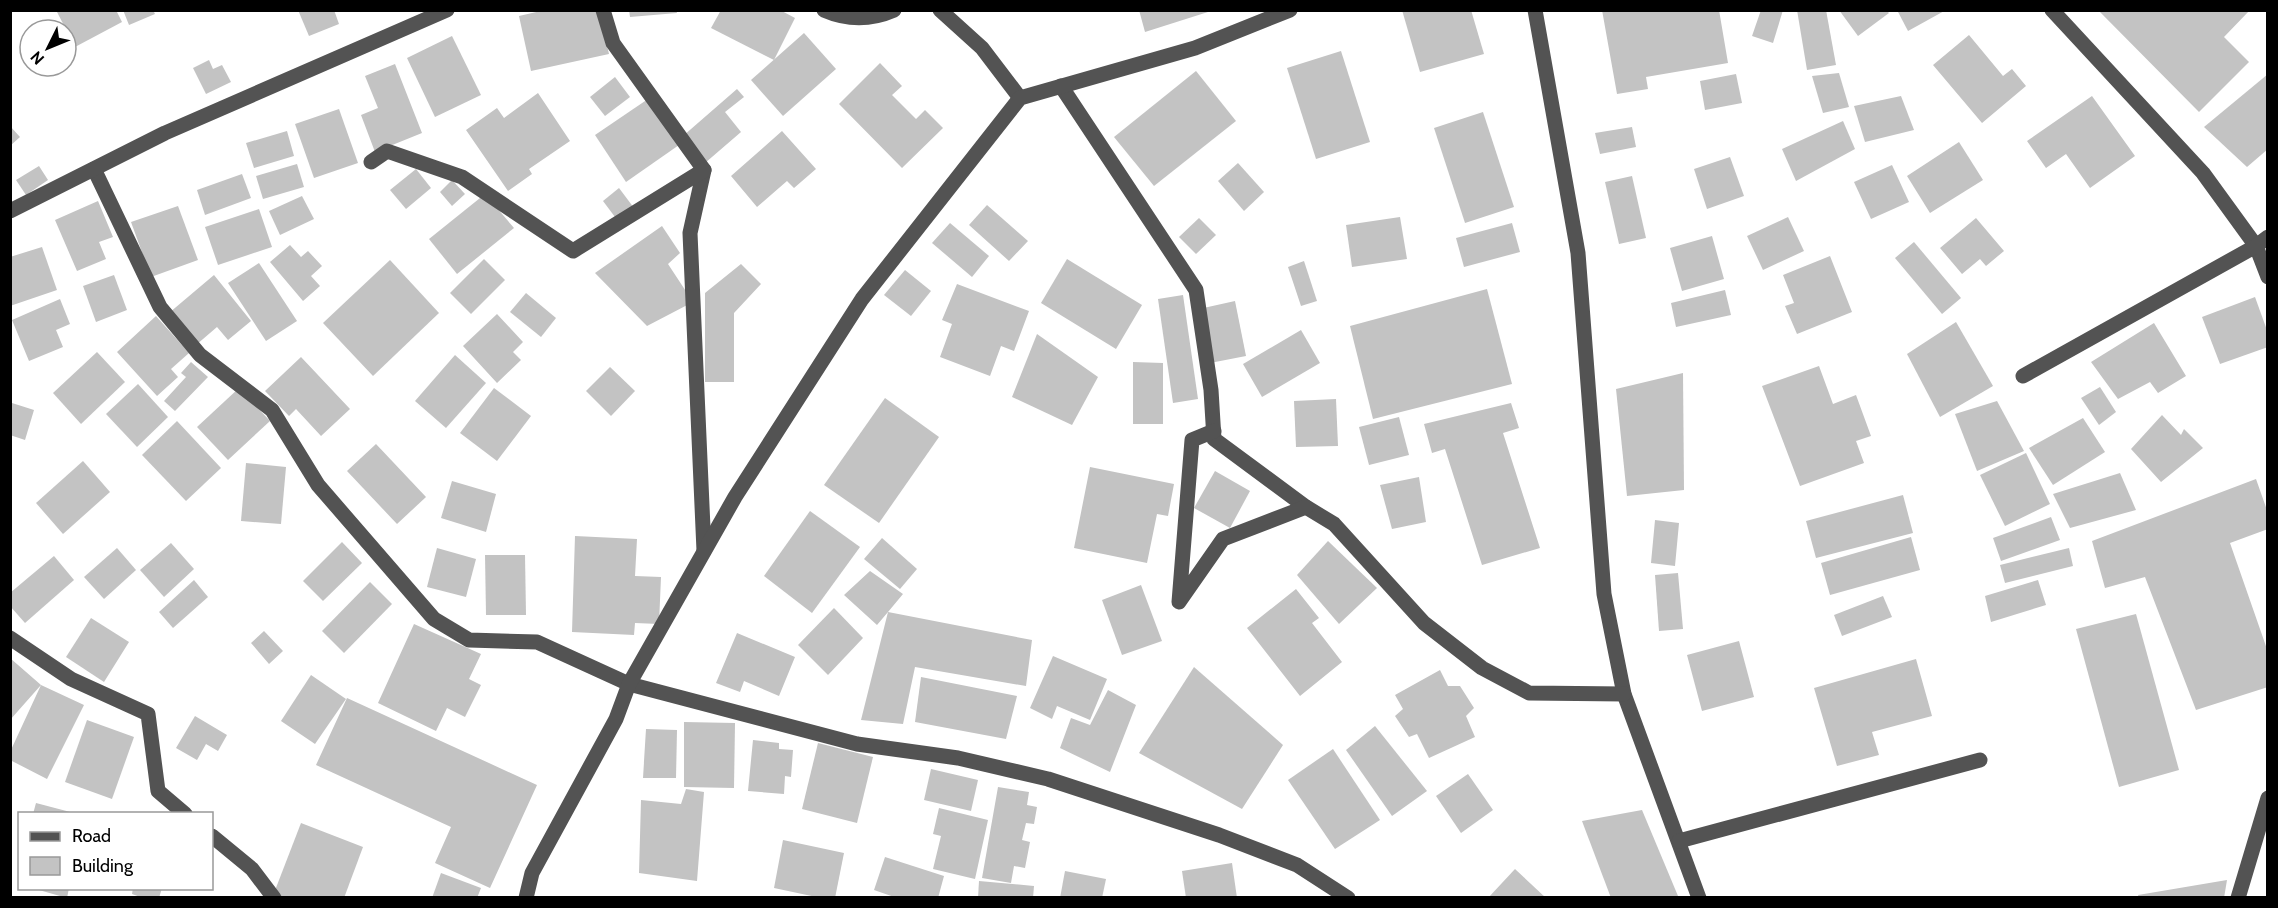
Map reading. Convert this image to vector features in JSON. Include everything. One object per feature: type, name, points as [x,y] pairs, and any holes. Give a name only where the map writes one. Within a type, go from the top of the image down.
[{"type":"street","points":[[10,211],[186,123],[447,10]]},
{"type":"street","points":[[603,10],[613,43],[704,170],[690,232],[704,551]]},
{"type":"street","points":[[824,10],[837,16],[874,14],[894,10]]},
{"type":"street","points":[[940,10],[982,48],[1020,98]]},
{"type":"street","points":[[526,897],[532,873],[616,718],[629,684],[735,497],[862,299],[1020,98],[1195,48],[1290,10]]},
{"type":"street","points":[[1535,10],[1578,253],[1604,594],[1624,694],[1699,897]]},
{"type":"street","points":[[2052,10],[2204,173],[2262,242],[2268,277]]},
{"type":"street","points":[[1061,86],[1196,290],[1211,390],[1214,439],[1306,507],[1334,524],[1424,623],[1482,668],[1529,693],[1624,694]]},
{"type":"street","points":[[371,162],[387,151],[462,177],[573,251],[704,170]]},
{"type":"street","points":[[94,169],[160,307],[200,355],[272,410],[318,485],[434,619],[470,640],[537,642],[629,684],[857,744],[958,758],[1047,779],[1219,836],[1297,865],[1348,897]]},
{"type":"street","points":[[2023,376],[2262,242]]},
{"type":"street","points":[[1214,431],[1192,440],[1179,602],[1222,539],[1306,507]]},
{"type":"street","points":[[10,638],[71,679],[148,714],[158,791],[184,812]]},
{"type":"street","points":[[1679,842],[1980,760]]},
{"type":"street","points":[[2238,897],[2268,798]]},
{"type":"street","points":[[213,837],[252,869],[273,897]]},
{"type":"building","points":[[56,10],[116,10],[122,22],[78,45],[78,18],[60,18]]},
{"type":"building","points":[[123,10],[153,10],[155,14],[129,25]]},
{"type":"building","points":[[298,10],[334,10],[339,24],[309,36]]},
{"type":"building","points":[[545,10],[599,10],[609,54],[531,71],[519,16]]},
{"type":"building","points":[[629,10],[676,10],[677,13],[630,17]]},
{"type":"building","points":[[721,10],[780,10],[795,18],[774,60],[711,28]]},
{"type":"building","points":[[1139,10],[1207,10],[1208,12],[1145,32]]},
{"type":"building","points":[[1402,10],[1471,10],[1484,54],[1420,72]]},
{"type":"building","points":[[1602,10],[1719,10],[1728,63],[1646,77],[1648,89],[1617,94]]},
{"type":"building","points":[[1761,10],[1783,10],[1773,43],[1752,36]]},
{"type":"building","points":[[1797,10],[1826,10],[1836,65],[1807,70]]},
{"type":"building","points":[[1839,10],[1886,10],[1889,13],[1858,36]]},
{"type":"building","points":[[1897,10],[1946,10],[1908,31]]},
{"type":"building","points":[[2098,10],[2250,10],[2224,37],[2249,62],[2199,112]]},
{"type":"building","points":[[804,33],[836,69],[783,116],[751,80]]},
{"type":"building","points":[[1969,35],[2003,76],[2012,69],[2026,86],[1982,123],[1933,65]]},
{"type":"building","points":[[452,36],[481,95],[435,117],[407,58]]},
{"type":"building","points":[[1341,51],[1370,142],[1316,159],[1287,68]]},
{"type":"building","points":[[209,60],[213,69],[222,65],[231,82],[206,94],[193,68]]},
{"type":"building","points":[[880,63],[902,86],[892,95],[916,119],[925,110],[943,128],[902,168],[839,104]]},
{"type":"building","points":[[395,64],[422,133],[375,152],[361,115],[378,108],[365,76]]},
{"type":"building","points":[[1196,71],[1236,121],[1154,186],[1114,137]]},
{"type":"building","points":[[1839,73],[1849,107],[1823,113],[1812,76]]},
{"type":"building","points":[[1736,74],[1742,103],[1705,110],[1700,81]]},
{"type":"building","points":[[2268,74],[2268,149],[2247,167],[2204,127]]},
{"type":"building","points":[[615,77],[630,97],[605,116],[590,97]]},
{"type":"building","points":[[737,89],[744,97],[725,112],[741,132],[705,163],[683,136]]},
{"type":"building","points":[[538,93],[570,141],[529,169],[532,174],[508,191],[466,130],[497,108],[504,118]]},
{"type":"building","points":[[1901,96],[1914,130],[1865,142],[1854,106]]},
{"type":"building","points":[[2092,96],[2135,156],[2090,188],[2066,154],[2046,168],[2027,141]]},
{"type":"building","points":[[648,99],[679,145],[626,182],[595,135]]},
{"type":"building","points":[[339,109],[358,163],[314,178],[295,124]]},
{"type":"building","points":[[1483,112],[1514,207],[1465,223],[1434,128]]},
{"type":"building","points":[[1843,121],[1855,149],[1796,181],[1782,149]]},
{"type":"building","points":[[10,126],[20,137],[10,146]]},
{"type":"building","points":[[1632,127],[1636,147],[1600,154],[1595,133]]},
{"type":"building","points":[[287,131],[294,156],[254,168],[246,143]]},
{"type":"building","points":[[782,131],[816,169],[794,188],[787,181],[757,207],[731,176]]},
{"type":"building","points":[[1959,142],[1983,180],[1930,213],[1907,176]]},
{"type":"building","points":[[1730,157],[1744,196],[1707,209],[1694,169]]},
{"type":"building","points":[[1238,163],[1264,192],[1244,211],[1218,181]]},
{"type":"building","points":[[297,164],[304,187],[263,199],[256,176]]},
{"type":"building","points":[[1892,165],[1909,202],[1871,219],[1854,182]]},
{"type":"building","points":[[39,166],[48,180],[26,195],[16,180]]},
{"type":"building","points":[[416,169],[431,188],[406,209],[390,190]]},
{"type":"building","points":[[242,174],[251,198],[205,215],[197,190]]},
{"type":"building","points":[[1632,176],[1646,238],[1619,244],[1605,182]]},
{"type":"building","points":[[452,180],[465,194],[452,206],[440,192]]},
{"type":"building","points":[[619,188],[634,208],[618,221],[603,201]]},
{"type":"building","points":[[485,194],[514,228],[457,274],[429,239]]},
{"type":"building","points":[[302,196],[314,219],[280,235],[269,211]]},
{"type":"building","points":[[98,201],[113,237],[99,242],[106,259],[77,271],[55,220]]},
{"type":"building","points":[[987,205],[1028,241],[1009,261],[969,225]]},
{"type":"building","points":[[178,206],[198,260],[151,277],[131,222]]},
{"type":"building","points":[[259,209],[272,247],[218,265],[205,227]]},
{"type":"building","points":[[1400,217],[1407,259],[1352,267],[1346,225]]},
{"type":"building","points":[[1788,217],[1804,251],[1763,270],[1747,236]]},
{"type":"building","points":[[1199,218],[1216,235],[1196,254],[1179,237]]},
{"type":"building","points":[[1976,218],[2004,251],[1986,266],[1980,259],[1962,274],[1940,248]]},
{"type":"building","points":[[950,223],[989,256],[972,277],[932,243]]},
{"type":"building","points":[[1512,223],[1520,252],[1464,267],[1456,238]]},
{"type":"building","points":[[662,226],[680,253],[668,264],[693,302],[647,326],[595,273]]},
{"type":"building","points":[[1712,236],[1724,279],[1682,291],[1670,248]]},
{"type":"building","points":[[1914,242],[1961,298],[1942,314],[1895,258]]},
{"type":"building","points":[[290,245],[301,257],[308,251],[322,266],[311,276],[320,286],[303,301],[270,262]]},
{"type":"building","points":[[42,247],[57,290],[10,306],[10,257]]},
{"type":"building","points":[[1830,256],[1852,312],[1797,334],[1785,306],[1794,303],[1783,275]]},
{"type":"building","points":[[484,259],[505,280],[471,314],[450,293]]},
{"type":"building","points":[[1067,259],[1142,305],[1116,349],[1041,303]]},
{"type":"building","points":[[390,260],[439,313],[373,376],[323,323]]},
{"type":"building","points":[[1304,261],[1317,301],[1301,306],[1288,267]]},
{"type":"building","points":[[259,263],[297,321],[266,341],[228,283]]},
{"type":"building","points":[[741,264],[761,284],[734,313],[734,382],[705,382],[705,293]]},
{"type":"building","points":[[905,270],[931,291],[911,316],[884,295]]},
{"type":"building","points":[[114,275],[127,310],[96,322],[83,286]]},
{"type":"building","points":[[214,275],[251,321],[228,340],[217,327],[196,345],[169,313]]},
{"type":"building","points":[[957,284],[1029,311],[1014,351],[1001,346],[990,376],[940,357],[952,324],[942,320]]},
{"type":"building","points":[[1487,289],[1512,384],[1373,419],[1350,326]]},
{"type":"building","points":[[1725,290],[1731,315],[1676,327],[1671,303]]},
{"type":"building","points":[[526,293],[556,318],[541,337],[510,312]]},
{"type":"building","points":[[1183,295],[1198,399],[1173,403],[1158,299]]},
{"type":"building","points":[[2255,297],[2268,333],[2268,347],[2220,364],[2202,317]]},
{"type":"building","points":[[60,299],[70,324],[56,330],[63,347],[29,361],[12,320]]},
{"type":"building","points":[[1235,301],[1246,356],[1210,363],[1199,309]]},
{"type":"building","points":[[497,314],[523,342],[513,352],[521,360],[497,383],[463,346]]},
{"type":"building","points":[[156,316],[189,353],[171,369],[178,377],[157,396],[117,352]]},
{"type":"building","points":[[1956,322],[1993,386],[1940,417],[1907,354]]},
{"type":"building","points":[[2154,323],[2186,376],[2158,393],[2150,382],[2118,399],[2091,362]]},
{"type":"building","points":[[1301,330],[1320,363],[1262,397],[1243,364]]},
{"type":"building","points":[[1037,334],[1098,377],[1072,425],[1012,397]]},
{"type":"building","points":[[97,352],[125,382],[81,424],[53,393]]},
{"type":"building","points":[[455,355],[486,383],[446,428],[415,401]]},
{"type":"building","points":[[301,357],[350,409],[321,436],[296,409],[289,416],[265,391]]},
{"type":"building","points":[[191,362],[208,377],[175,411],[164,401],[186,377],[181,373]]},
{"type":"building","points":[[1133,362],[1163,363],[1163,424],[1133,424]]},
{"type":"building","points":[[1819,366],[1833,404],[1856,395],[1871,436],[1856,441],[1864,463],[1800,486],[1762,386]]},
{"type":"building","points":[[610,367],[635,391],[611,416],[586,391]]},
{"type":"building","points":[[1683,373],[1684,490],[1627,496],[1616,389]]},
{"type":"building","points":[[138,384],[168,417],[137,447],[106,414]]},
{"type":"building","points":[[2100,387],[2116,412],[2099,425],[2081,398]]},
{"type":"building","points":[[239,388],[270,421],[228,460],[197,427]]},
{"type":"building","points":[[494,388],[531,416],[497,461],[460,433]]},
{"type":"building","points":[[885,398],[939,437],[879,523],[824,485]]},
{"type":"building","points":[[1336,399],[1338,446],[1296,447],[1294,401]]},
{"type":"building","points":[[1997,401],[2024,451],[1977,471],[1955,414]]},
{"type":"building","points":[[12,403],[34,410],[25,440],[10,435]]},
{"type":"building","points":[[1511,403],[1519,428],[1503,433],[1540,548],[1482,565],[1445,449],[1432,453],[1424,424]]},
{"type":"building","points":[[2162,415],[2181,435],[2184,429],[2203,448],[2161,482],[2131,449]]},
{"type":"building","points":[[1399,417],[1409,455],[1369,465],[1359,427]]},
{"type":"building","points":[[2083,418],[2105,452],[2053,485],[2029,448]]},
{"type":"building","points":[[177,421],[221,468],[186,501],[142,455]]},
{"type":"building","points":[[376,444],[426,497],[397,524],[347,471]]},
{"type":"building","points":[[2026,453],[2050,504],[2005,526],[1980,475]]},
{"type":"building","points":[[83,461],[110,492],[63,534],[36,503]]},
{"type":"building","points":[[246,463],[286,467],[281,524],[241,521]]},
{"type":"building","points":[[1090,467],[1174,484],[1168,516],[1157,514],[1147,563],[1074,548]]},
{"type":"building","points":[[1215,471],[1250,491],[1230,528],[1194,508]]},
{"type":"building","points":[[2120,473],[2136,510],[2070,528],[2053,494]]},
{"type":"building","points":[[1419,477],[1426,522],[1392,529],[1380,485]]},
{"type":"building","points":[[2256,479],[2268,513],[2268,529],[2230,543],[2268,652],[2268,687],[2196,710],[2145,577],[2105,588],[2092,541]]},
{"type":"building","points":[[452,481],[496,494],[486,532],[441,518]]},
{"type":"building","points":[[1903,495],[1913,533],[1816,558],[1806,521]]},
{"type":"building","points":[[810,511],[860,547],[812,613],[764,576]]},
{"type":"building","points":[[2051,517],[2060,540],[2001,561],[1993,538]]},
{"type":"building","points":[[1655,520],[1679,523],[1675,566],[1651,563]]},
{"type":"building","points":[[575,536],[637,539],[635,576],[661,577],[659,624],[635,623],[634,635],[572,632]]},
{"type":"building","points":[[1911,537],[1920,570],[1830,595],[1821,563]]},
{"type":"building","points":[[882,538],[917,569],[900,589],[864,559]]},
{"type":"building","points":[[1328,541],[1377,588],[1339,624],[1297,575]]},
{"type":"building","points":[[342,542],[362,563],[323,601],[303,581]]},
{"type":"building","points":[[171,543],[194,569],[164,597],[140,570]]},
{"type":"building","points":[[117,548],[136,570],[104,599],[84,577]]},
{"type":"building","points":[[437,548],[476,559],[466,597],[427,587]]},
{"type":"building","points":[[2069,548],[2073,566],[2005,583],[2000,565]]},
{"type":"building","points":[[485,555],[525,555],[526,615],[486,615]]},
{"type":"building","points":[[54,556],[74,580],[25,623],[10,606],[10,593]]},
{"type":"building","points":[[870,571],[903,594],[877,625],[844,595]]},
{"type":"building","points":[[1678,573],[1683,629],[1659,631],[1655,575]]},
{"type":"building","points":[[194,580],[208,597],[173,628],[159,612]]},
{"type":"building","points":[[2038,580],[2046,605],[1991,622],[1985,596]]},
{"type":"building","points":[[370,582],[392,604],[344,653],[322,631]]},
{"type":"building","points":[[1141,585],[1162,641],[1122,655],[1102,600]]},
{"type":"building","points":[[1296,589],[1319,618],[1312,623],[1342,662],[1300,696],[1247,628]]},
{"type":"building","points":[[1883,596],[1892,617],[1842,636],[1834,615]]},
{"type":"building","points":[[834,608],[863,638],[828,675],[798,645]]},
{"type":"building","points":[[888,612],[1032,640],[1026,686],[915,667],[903,724],[861,720]]},
{"type":"building","points":[[2136,614],[2179,770],[2119,787],[2076,629]]},
{"type":"building","points":[[91,618],[129,642],[104,682],[66,657]]},
{"type":"building","points":[[414,624],[481,654],[469,679],[481,685],[465,717],[447,708],[436,731],[378,703]]},
{"type":"building","points":[[264,631],[283,651],[269,664],[251,643]]},
{"type":"building","points":[[737,633],[795,657],[779,696],[744,681],[740,692],[716,683]]},
{"type":"building","points":[[1739,641],[1754,697],[1702,711],[1687,655]]},
{"type":"building","points":[[1053,656],[1107,679],[1090,720],[1057,706],[1052,719],[1030,708]]},
{"type":"building","points":[[10,658],[41,685],[10,720]]},
{"type":"building","points":[[1916,659],[1932,716],[1872,732],[1879,755],[1837,766],[1814,688]]},
{"type":"building","points":[[1194,667],[1283,745],[1242,809],[1139,753]]},
{"type":"building","points":[[1440,670],[1448,686],[1460,686],[1474,708],[1466,716],[1475,737],[1429,758],[1417,734],[1409,737],[1395,716],[1403,709],[1395,695]]},
{"type":"building","points":[[311,675],[346,699],[315,744],[281,721]]},
{"type":"building","points":[[921,677],[1017,696],[1006,739],[915,722]]},
{"type":"building","points":[[41,685],[84,705],[47,779],[10,760],[10,752]]},
{"type":"building","points":[[1108,690],[1136,705],[1110,772],[1060,748],[1071,718],[1090,725]]},
{"type":"building","points":[[347,698],[537,785],[490,888],[435,863],[451,827],[316,765]]},
{"type":"building","points":[[195,716],[227,735],[218,751],[206,744],[197,760],[176,748]]},
{"type":"building","points":[[87,720],[134,737],[112,799],[65,782]]},
{"type":"building","points":[[684,722],[735,723],[734,788],[684,787]]},
{"type":"building","points":[[1375,726],[1427,791],[1392,816],[1346,750]]},
{"type":"building","points":[[646,729],[677,730],[676,778],[643,778]]},
{"type":"building","points":[[753,740],[779,743],[779,749],[793,750],[791,777],[785,776],[784,794],[748,791]]},
{"type":"building","points":[[818,743],[873,757],[857,823],[802,809]]},
{"type":"building","points":[[1333,749],[1380,820],[1335,849],[1288,780]]},
{"type":"building","points":[[931,769],[978,780],[971,811],[924,800]]},
{"type":"building","points":[[1468,774],[1493,810],[1461,833],[1436,796]]},
{"type":"building","points":[[998,787],[1029,792],[1027,805],[1037,807],[1034,824],[1026,823],[1022,840],[1030,842],[1025,868],[1014,866],[1011,883],[982,878]]},
{"type":"building","points":[[686,789],[704,792],[697,881],[639,873],[641,800],[681,804]]},
{"type":"building","points":[[36,803],[70,812],[34,812]]},
{"type":"building","points":[[939,808],[988,820],[975,879],[933,869],[941,836],[933,834]]},
{"type":"building","points":[[1642,810],[1678,896],[1611,898],[1582,821]]},
{"type":"building","points":[[301,823],[363,847],[344,898],[286,898],[274,893]]},
{"type":"building","points":[[783,840],[844,853],[835,898],[821,898],[774,888]]},
{"type":"building","points":[[885,857],[944,876],[938,898],[897,898],[874,890]]},
{"type":"building","points":[[1232,863],[1237,898],[1186,898],[1182,871]]},
{"type":"building","points":[[1515,869],[1546,898],[1488,898]]},
{"type":"building","points":[[1065,871],[1106,879],[1102,898],[1060,898]]},
{"type":"building","points":[[441,873],[481,888],[477,898],[432,898]]},
{"type":"building","points":[[2227,880],[2224,898],[2139,898],[2138,895]]},
{"type":"building","points":[[979,881],[1034,886],[1033,898],[978,898]]},
{"type":"building","points":[[39,890],[69,890],[67,898]]},
{"type":"building","points":[[133,890],[161,890],[159,898],[143,898],[132,894]]}]
